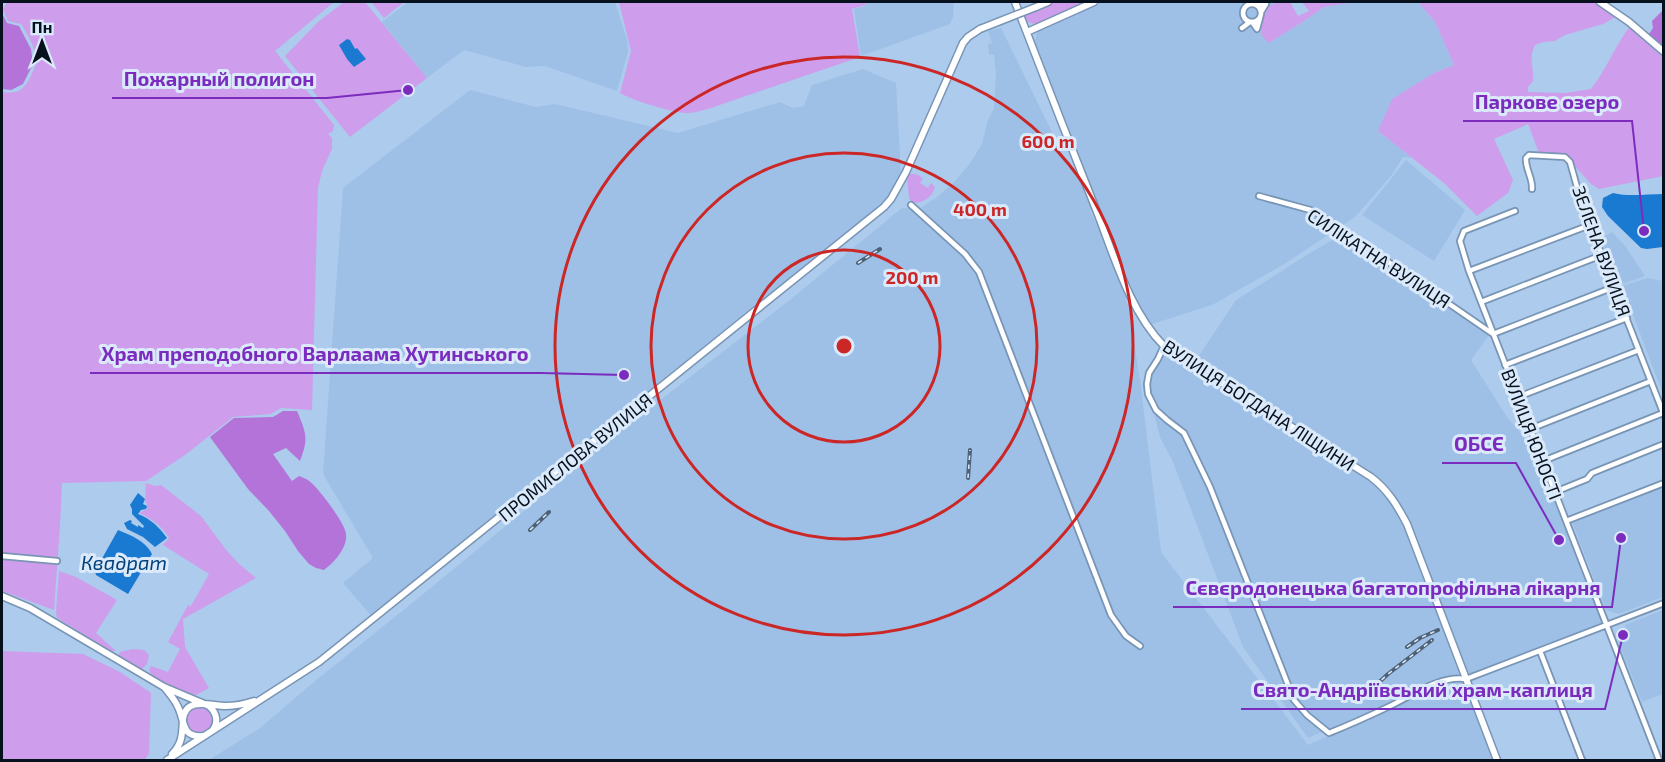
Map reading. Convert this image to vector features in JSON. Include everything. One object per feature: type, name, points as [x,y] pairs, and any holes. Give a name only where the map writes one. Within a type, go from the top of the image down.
[{"type":"main road","name":"ВУЛИЦЯ БОГДАНА ЛІЩИНИ","points":[[1016,2],[1128,291],[1145,324],[1164,346],[1371,477],[1387,491],[1407,524],[1497,760]]},
{"type":"main road","name":"ПРОМИСЛОВА ВУЛИЦЯ","points":[[166,760],[210,734],[319,662],[884,207],[906,172],[963,43],[980,30],[1048,2]]},
{"type":"main road","points":[[1027,32],[1094,2]]},
{"type":"main road","points":[[1600,2],[1629,22],[1664,52]]},
{"type":"main road","name":"ПРОМИСЛОВА ВУЛИЦЯ","points":[[2,596],[30,608],[164,687],[201,702],[229,706],[260,700]]},
{"type":"main road","points":[[164,687],[178,705],[184,727],[192,735],[201,737],[210,734],[215,728],[216,715],[214,710],[201,702],[188,708],[184,713],[183,723]]},
{"type":"main road","name":"ПРОМИСЛОВА ВУЛИЦЯ","points":[[166,760],[182,741],[183,723]]},
{"type":"street","points":[[1268,3],[1260,15],[1247,20],[1243,9],[1246,5],[1268,3]]},
{"type":"street","points":[[1256,4],[1260,8],[1260,15]]},
{"type":"street","name":"ЗЕЛЕНА ВУЛИЦЯ","points":[[1532,189],[1533,182],[1525,162],[1529,155],[1565,157],[1570,162],[1590,225],[1663,414]]},
{"type":"street","name":"СИЛІКАТНА ВУЛИЦЯ","points":[[1259,196],[1314,211],[1494,334]]},
{"type":"street","points":[[911,205],[965,254],[979,272],[1111,615],[1126,636],[1140,646]]},
{"type":"street","name":"ВУЛИЦЯ ЮНОСТІ","points":[[1515,211],[1464,231],[1460,241],[1505,365],[1659,760]]},
{"type":"street","points":[[1469,271],[1590,225]]},
{"type":"street","points":[[1481,302],[1602,255]]},
{"type":"street","points":[[1494,334],[1614,287]]},
{"type":"street","points":[[1505,365],[1627,318]]},
{"type":"street","points":[[1164,346],[1149,373],[1148,394],[1156,410],[1184,432],[1210,487],[1294,700],[1307,715],[1329,733],[1362,720],[1432,686],[1459,678],[1466,679],[1664,603]]},
{"type":"street","points":[[1518,397],[1639,350]]},
{"type":"street","points":[[1530,429],[1651,381]]},
{"type":"street","points":[[1543,461],[1663,414]]},
{"type":"street","points":[[1555,492],[1587,479],[1592,473],[1664,444]]},
{"type":"street","points":[[1566,520],[1664,483]]},
{"type":"street","points":[[2,555],[57,561]]},
{"type":"street","points":[[1540,651],[1582,760]]},
{"type":"shaded area","points":[[7,2],[334,2],[275,51],[334,125],[333,131],[328,134],[332,138],[332,149],[322,171],[318,188],[312,410],[281,408],[271,414],[233,417],[185,455],[146,481],[62,483],[54,610],[2,591],[2,92],[16,92],[23,88],[31,76],[37,59],[21,24],[8,21],[3,10]]},
{"type":"shaded area","points":[[344,2],[365,2],[427,78],[350,137],[285,56],[318,22]]},
{"type":"shaded area","points":[[371,2],[404,2],[384,18]]},
{"type":"shaded area","points":[[408,2],[615,2],[627,40],[628,52],[617,91],[545,66],[526,67],[464,50],[427,78],[382,22]]},
{"type":"shaded area","points":[[619,2],[865,2],[866,5],[852,9],[860,57],[708,109],[691,113],[674,111],[643,103],[620,93],[631,51]]},
{"type":"shaded area","points":[[866,2],[954,2],[953,17],[950,24],[861,56],[854,9],[866,6]]},
{"type":"shaded area","points":[[1054,2],[1093,2],[1039,24],[1030,23],[1024,16]]},
{"type":"shaded area","points":[[1099,2],[1273,2],[1269,43],[1324,7],[1355,2],[1418,2],[1435,22],[1454,65],[1434,73],[1378,131],[1412,158],[1403,157],[1391,176],[1355,217],[1286,263],[1212,305],[1149,325],[1143,318],[1127,284],[1034,45],[1039,29]]},
{"type":"shaded area","points":[[1277,2],[1290,2],[1298,16],[1309,11],[1302,2],[1355,2],[1324,7],[1269,43],[1262,36],[1261,24],[1263,14],[1268,7]]},
{"type":"shaded area","points":[[1418,2],[1594,2],[1617,16],[1603,24],[1565,35],[1555,41],[1535,45],[1532,59],[1533,81],[1528,87],[1528,92],[1565,93],[1591,89],[1630,26],[1663,58],[1663,176],[1599,189],[1591,184],[1564,154],[1539,153],[1528,124],[1494,139],[1513,180],[1508,193],[1477,216],[1444,183],[1378,131],[1392,99],[1434,73],[1454,65],[1435,22]]},
{"type":"shaded area","points":[[1663,10],[1663,47],[1649,34],[1653,28],[1652,21]]},
{"type":"shaded area","points":[[2,13],[7,23],[19,26],[31,49],[33,64],[23,84],[11,90],[2,89]]},
{"type":"shaded area","points":[[1001,28],[1070,169],[1077,167],[1093,210],[1090,211],[1109,250],[1128,305],[1140,380],[1161,552],[1308,745],[1366,721],[1413,696],[1438,686],[1463,683],[1493,760],[209,760],[260,728],[633,421],[786,303],[902,208],[919,209],[954,182],[969,165],[982,144],[988,120],[994,108],[996,73],[994,55],[989,54],[988,44],[992,43],[988,31]]},
{"type":"shaded area","points":[[863,69],[896,83],[901,175],[891,195],[372,617],[343,583],[373,558],[323,474],[343,188],[470,90],[536,107],[555,104],[678,133],[780,102],[793,108],[804,106],[812,85]]},
{"type":"shaded area","points":[[1406,160],[1465,210],[1434,261],[1362,215]]},
{"type":"shaded area","points":[[910,174],[920,176],[923,179],[920,183],[928,188],[931,183],[935,187],[932,194],[924,201],[913,203],[909,198],[907,177]]},
{"type":"shaded area","points":[[1612,232],[1625,246],[1645,276],[1619,285],[1600,239]]},
{"type":"shaded area","points":[[1343,234],[1490,334],[1471,360],[1507,417],[1537,452],[1604,624],[1468,678],[1405,516],[1391,493],[1194,363],[1236,300]]},
{"type":"shaded area","points":[[1648,278],[1663,281],[1663,394],[1622,286]]},
{"type":"shaded area","points":[[1166,352],[1377,484],[1397,509],[1460,672],[1456,677],[1405,696],[1308,738],[1243,647],[1173,462],[1160,437],[1149,385],[1152,372]]},
{"type":"shaded area","points":[[283,411],[297,411],[304,430],[305,447],[300,461],[286,448],[273,454],[292,481],[300,476],[318,490],[336,514],[346,534],[343,549],[324,570],[309,564],[269,511],[248,489],[210,437],[234,418],[273,417]]},
{"type":"shaded area","points":[[146,483],[161,485],[201,516],[227,551],[256,578],[183,619],[185,647],[209,688],[196,695],[180,691],[152,676],[149,670],[151,666],[168,672],[180,649],[168,642],[188,605],[191,606],[209,574],[163,545],[169,538],[163,530],[139,513],[147,509]]},
{"type":"shaded area","points":[[1663,487],[1663,597],[1619,614],[1606,610],[1572,522]]},
{"type":"shaded area","points":[[59,571],[76,577],[117,600],[96,633],[116,651],[110,651],[57,618]]},
{"type":"shaded area","points":[[1663,610],[1663,694],[1642,702],[1618,641],[1629,636],[1625,625]]},
{"type":"shaded area","points":[[133,649],[144,650],[149,655],[147,664],[141,670],[118,657],[120,652]]},
{"type":"shaded area","points":[[2,651],[83,654],[120,672],[151,693],[149,754],[144,760],[2,760]]},
{"type":"shaded area","points":[[200,706],[210,710],[214,720],[210,730],[200,734],[190,730],[186,720],[190,710]]},
{"type":"water","points":[[347,39],[366,59],[354,67],[339,45]]},
{"type":"water","points":[[1613,193],[1663,194],[1663,247],[1641,248],[1608,216],[1602,207],[1603,198]]},
{"type":"water","points":[[138,493],[145,499],[143,504],[147,506],[138,514],[147,518],[167,538],[155,547],[143,537],[127,529],[124,523],[130,520],[138,527],[138,525],[143,528],[144,526],[132,514],[130,505]]},
{"type":"water","name":"Квадрат","points":[[118,530],[142,542],[152,554],[128,594],[96,575],[95,571]]},
{"type":"railway","points":[[858,263],[880,249]]},
{"type":"railway","points":[[968,478],[970,450]]},
{"type":"railway","points":[[530,530],[549,512]]},
{"type":"railway","points":[[1407,647],[1438,630]]},
{"type":"railway","points":[[1375,686],[1432,640]]},
{"type":"place","name":"Пожарный полигон","points":[[408,90]]},
{"type":"place","name":"Паркове озеро","points":[[1644,231]]},
{"type":"place","name":"Храм преподобного Варлаама Хутинського","points":[[624,375]]},
{"type":"place","name":"Сєвєродонецька багатопрофільна лікарня","points":[[1621,538]]},
{"type":"place","name":"ОБСЄ","points":[[1559,540]]},
{"type":"place","name":"Свято-Андріївський храм-каплиця","points":[[1623,635]]}]
